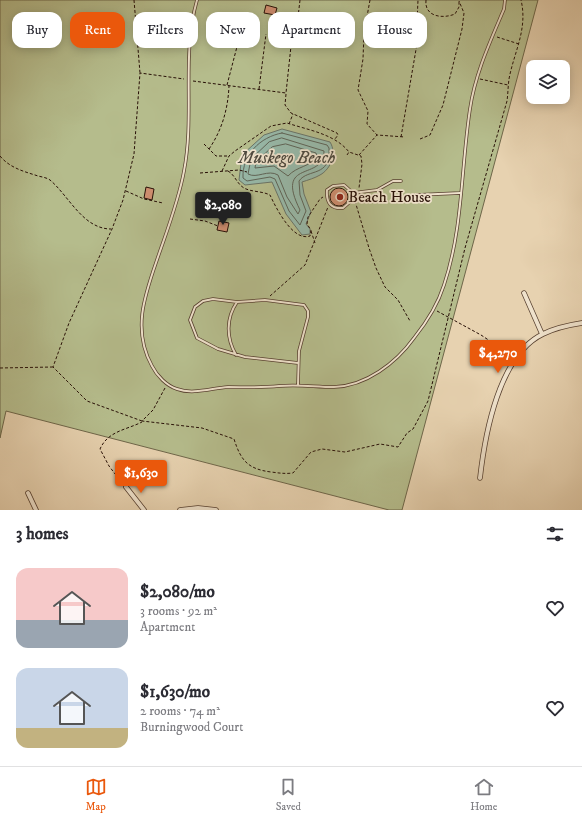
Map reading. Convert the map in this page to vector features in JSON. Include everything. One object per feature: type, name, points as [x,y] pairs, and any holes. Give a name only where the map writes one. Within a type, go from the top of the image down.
[{"type":"street","points":[[524,293],[542,334]]},
{"type":"street","points":[[480,478],[483,451],[507,372],[525,348],[542,334],[557,328],[582,324]]},
{"type":"street","points":[[126,487],[144,510]]},
{"type":"street","points":[[28,493],[36,510]]},
{"type":"street","points":[[180,510],[198,508],[216,510]]},
{"type":"lane","points":[[197,0],[188,43],[189,135],[184,174],[149,281],[140,321],[141,338],[146,356],[154,370],[168,384],[178,390],[190,391],[227,387],[258,389],[298,384],[335,387],[362,380],[391,364],[414,340],[444,285],[457,229],[470,108],[476,79],[504,9],[505,0]]},
{"type":"lane","points":[[353,193],[377,190],[393,181],[401,181]]},
{"type":"lane","points":[[344,185],[353,193],[351,201],[343,208],[334,208],[330,203],[327,190],[333,186],[344,185]]},
{"type":"lane","points":[[416,195],[460,193]]},
{"type":"lane","points":[[298,363],[236,355],[200,340],[191,326],[190,320],[195,307],[203,301],[213,299],[237,302],[265,300],[304,305],[308,311],[299,351],[298,384]]},
{"type":"lane","points":[[236,355],[229,339],[228,327],[231,310],[237,302]]},
{"type":"path","points":[[53,367],[69,323],[112,229],[125,191],[134,154],[140,73],[134,0]]},
{"type":"path","points":[[300,0],[291,46],[285,105],[293,114],[337,133],[338,135],[335,139]]},
{"type":"path","points":[[370,0],[364,33],[363,59],[358,90],[368,111],[367,124],[378,135],[405,138]]},
{"type":"path","points":[[401,137],[419,32],[417,23],[418,0]]},
{"type":"path","points":[[426,0],[427,9],[432,14],[442,17],[455,14],[459,1]]},
{"type":"path","points":[[0,368],[53,367],[87,401],[142,421],[212,431],[234,440],[239,454],[257,470],[286,474],[293,473],[311,452],[322,449],[345,452],[380,444],[398,447],[407,433],[413,429],[424,410],[507,101],[509,85],[520,44],[524,12],[522,0]]},
{"type":"path","points":[[420,139],[430,135],[443,105],[462,29],[464,13],[459,1]]},
{"type":"path","points":[[259,90],[266,34]]},
{"type":"path","points":[[493,35],[520,44]]},
{"type":"path","points":[[209,149],[219,134],[228,100],[228,86],[238,48]]},
{"type":"path","points":[[140,73],[286,93]]},
{"type":"path","points":[[476,79],[509,85]]},
{"type":"path","points":[[289,124],[293,114]]},
{"type":"path","points":[[204,144],[216,156],[228,156],[270,126],[280,123],[289,124],[335,139],[349,152],[361,156],[362,164],[358,192]]},
{"type":"path","points":[[359,155],[378,135]]},
{"type":"path","points":[[0,156],[6,163],[22,171],[48,179],[67,197],[77,212],[104,229],[112,229]]},
{"type":"path","points":[[222,171],[228,156]]},
{"type":"path","points":[[228,171],[235,176],[244,188],[270,195],[281,217],[296,234],[303,237],[308,237],[311,230]]},
{"type":"path","points":[[200,172],[248,172]]},
{"type":"path","points":[[125,191],[144,199],[163,203]]},
{"type":"path","points":[[353,193],[361,225],[376,268],[386,287],[398,300],[410,321]]},
{"type":"path","points":[[315,243],[311,230],[307,224],[308,217],[320,199],[327,195]]},
{"type":"path","points":[[265,300],[305,265],[330,203]]},
{"type":"path","points":[[190,219],[205,221],[212,225],[218,226]]},
{"type":"path","points":[[432,309],[480,335],[516,359]]},
{"type":"path","points":[[126,487],[108,466],[100,449],[107,438],[118,431],[142,421],[153,410],[168,384]]},
{"type":"green space","points":[[0,0],[538,0],[402,510],[389,510],[6,411],[0,438]]},
{"type":"water","name":"Muskego Beach","points":[[282,129],[330,142],[332,146],[333,156],[327,169],[318,176],[302,182],[304,194],[311,212],[306,224],[310,229],[310,234],[302,235],[286,214],[272,182],[245,185],[239,180],[242,155],[264,135]]},
{"type":"building","points":[[266,5],[277,8],[276,12],[264,13]]},
{"type":"building","points":[[146,187],[154,189],[152,200],[144,198]]},
{"type":"building","name":"Beach House","points":[[339,188],[345,191],[348,197],[345,203],[339,206],[333,203],[330,197],[333,191]]},
{"type":"building","points":[[219,221],[229,223],[227,232],[217,230]]},
{"type":"place","name":"Beach House","points":[[340,197]]}]
